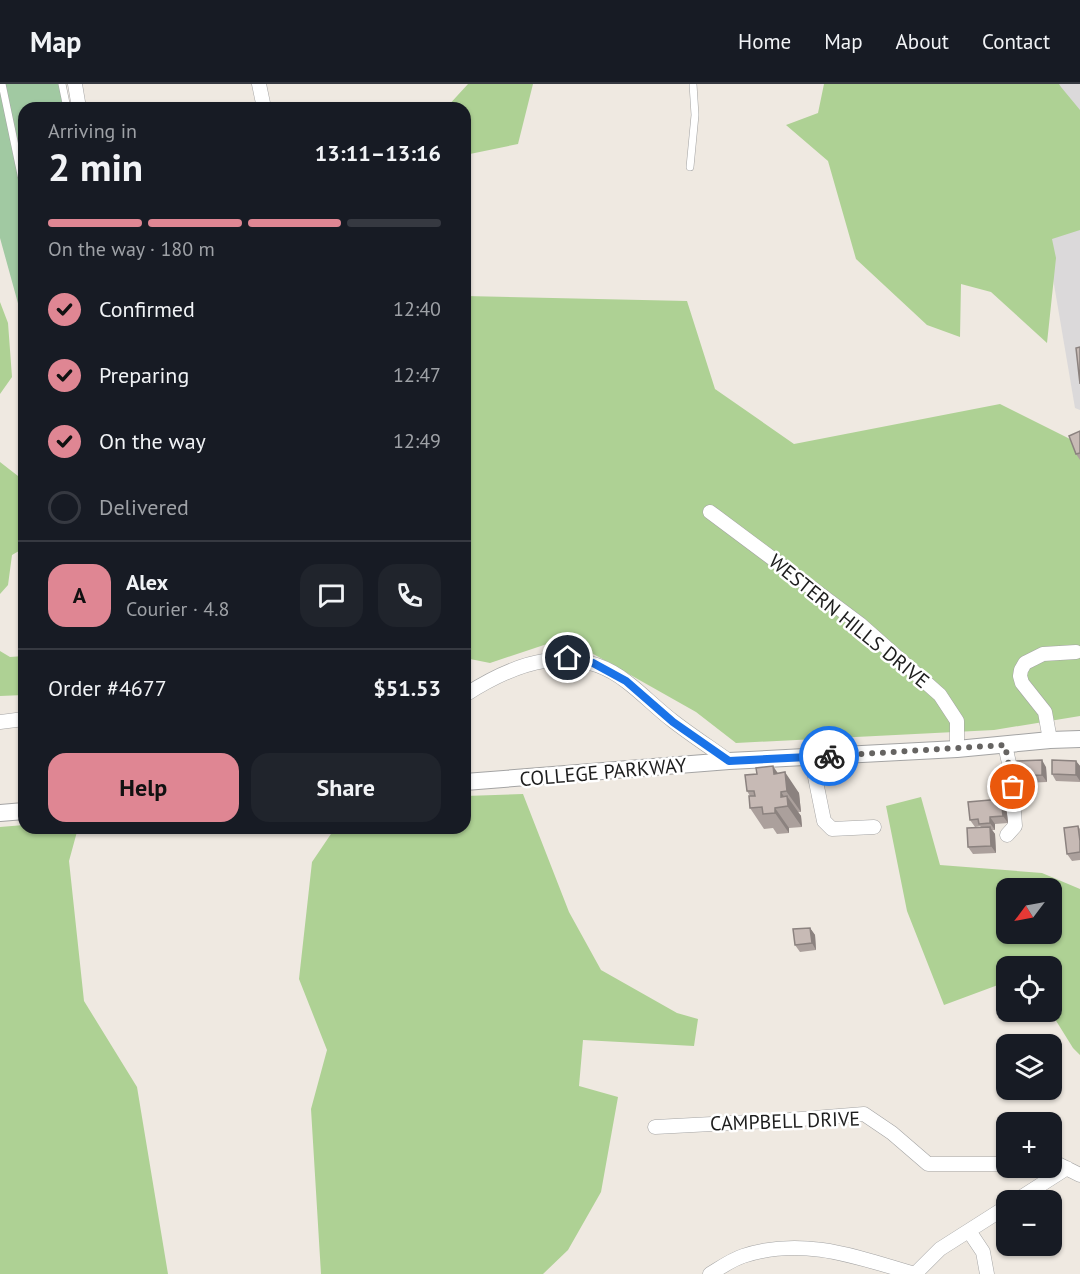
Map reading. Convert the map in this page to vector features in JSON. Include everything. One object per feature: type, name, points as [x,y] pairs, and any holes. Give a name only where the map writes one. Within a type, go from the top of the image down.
[{"type":"street","points":[[75,84],[78,102]]},
{"type":"street","points":[[259,84],[263,102]]},
{"type":"street","name":"WESTERN HILLS DRIVE","points":[[710,512],[860,624],[940,695],[957,721],[957,748]]},
{"type":"street","points":[[1050,740],[1045,712],[1022,684],[1021,670],[1025,663],[1043,654],[1076,652]]},
{"type":"street","points":[[471,692],[518,667],[536,661],[568,658],[593,663],[626,681],[673,722],[729,761]]},
{"type":"street","points":[[0,722],[18,719]]},
{"type":"street","name":"COLLEGE PARKWAY","points":[[471,782],[729,761],[1080,739]]},
{"type":"street","points":[[1005,745],[1011,772],[1015,826],[1007,835]]},
{"type":"street","points":[[812,757],[824,821],[832,829],[873,826]]},
{"type":"street","points":[[0,813],[18,812]]},
{"type":"street","name":"CAMPBELL DRIVE","points":[[656,1127],[864,1114],[892,1133],[928,1164],[996,1164]]},
{"type":"street","points":[[1062,1166],[1080,1175]]},
{"type":"street","points":[[1033,1190],[1067,1168]]},
{"type":"street","points":[[710,1274],[742,1256],[786,1248],[824,1249],[915,1274],[940,1249],[996,1213]]},
{"type":"street","points":[[969,1231],[983,1252],[987,1274]]},
{"type":"lane","points":[[2,84],[18,160]]},
{"type":"lane","points":[[62,84],[66,102]]},
{"type":"lane","points":[[690,167],[695,115],[693,84]]},
{"type":"shaded area","points":[[1020,84],[1080,84],[1080,410],[1075,408]]},
{"type":"green space","points":[[0,84],[66,84],[68,102],[18,102],[18,303],[0,238]]},
{"type":"green space","points":[[468,84],[533,84],[518,144],[471,154],[471,102],[452,102]]},
{"type":"green space","points":[[824,84],[1059,84],[1080,110],[1080,230],[1052,239],[1056,258],[1047,343],[991,292],[961,284],[960,337],[927,325],[856,259],[828,161],[786,125],[818,113]]},
{"type":"green space","points":[[471,296],[687,301],[715,389],[794,444],[1000,404],[1080,444],[1080,716],[994,730],[736,743],[696,712],[565,638],[490,663],[471,659]]},
{"type":"green space","points":[[0,302],[8,323],[12,377],[0,394]]},
{"type":"green space","points":[[0,462],[18,476],[18,552],[12,555],[8,585],[0,594]]},
{"type":"green space","points":[[0,651],[10,657],[18,656],[18,695],[0,696]]},
{"type":"green space","points":[[523,794],[569,912],[601,970],[677,1013],[698,1019],[694,1046],[583,1040],[579,1086],[618,1097],[601,1192],[568,1250],[543,1274],[321,1274],[311,1109],[327,1050],[299,979],[312,862],[331,834],[471,834],[471,796]]},
{"type":"green space","points":[[921,797],[940,865],[1042,873],[1054,878],[996,878],[996,944],[1062,944],[1062,881],[1080,889],[1080,1055],[1057,1022],[1062,1022],[1062,956],[996,956],[996,986],[944,1005],[907,911],[886,806]]},
{"type":"green space","points":[[18,826],[18,834],[76,834],[69,861],[84,1001],[137,1087],[168,1274],[0,1274],[0,827]]},
{"type":"building","points":[[1080,347],[1080,384],[1076,348]]},
{"type":"building","points":[[1080,431],[1080,453],[1076,454],[1069,436]]},
{"type":"building","points":[[1042,760],[1042,775],[1018,776],[1017,761]]},
{"type":"building","points":[[1052,760],[1076,761],[1076,775],[1052,774]]},
{"type":"building","points":[[773,766],[774,774],[785,772],[787,791],[781,792],[781,797],[787,796],[788,806],[775,808],[775,813],[763,814],[762,807],[750,808],[749,796],[755,796],[754,791],[747,791],[745,775],[757,774],[756,768]]},
{"type":"building","points":[[1001,799],[1003,816],[990,817],[990,823],[979,824],[978,819],[970,820],[968,802]]},
{"type":"building","points":[[1078,826],[1080,852],[1067,854],[1064,828]]},
{"type":"building","points":[[990,827],[991,846],[968,847],[967,828]]},
{"type":"building","points":[[810,928],[812,943],[795,945],[793,929]]},
{"type":"way so far","points":[[829,756],[1005,745],[1013,787]]},
{"type":"route","points":[[568,658],[593,663],[626,681],[673,722],[729,761],[829,756]]}]
